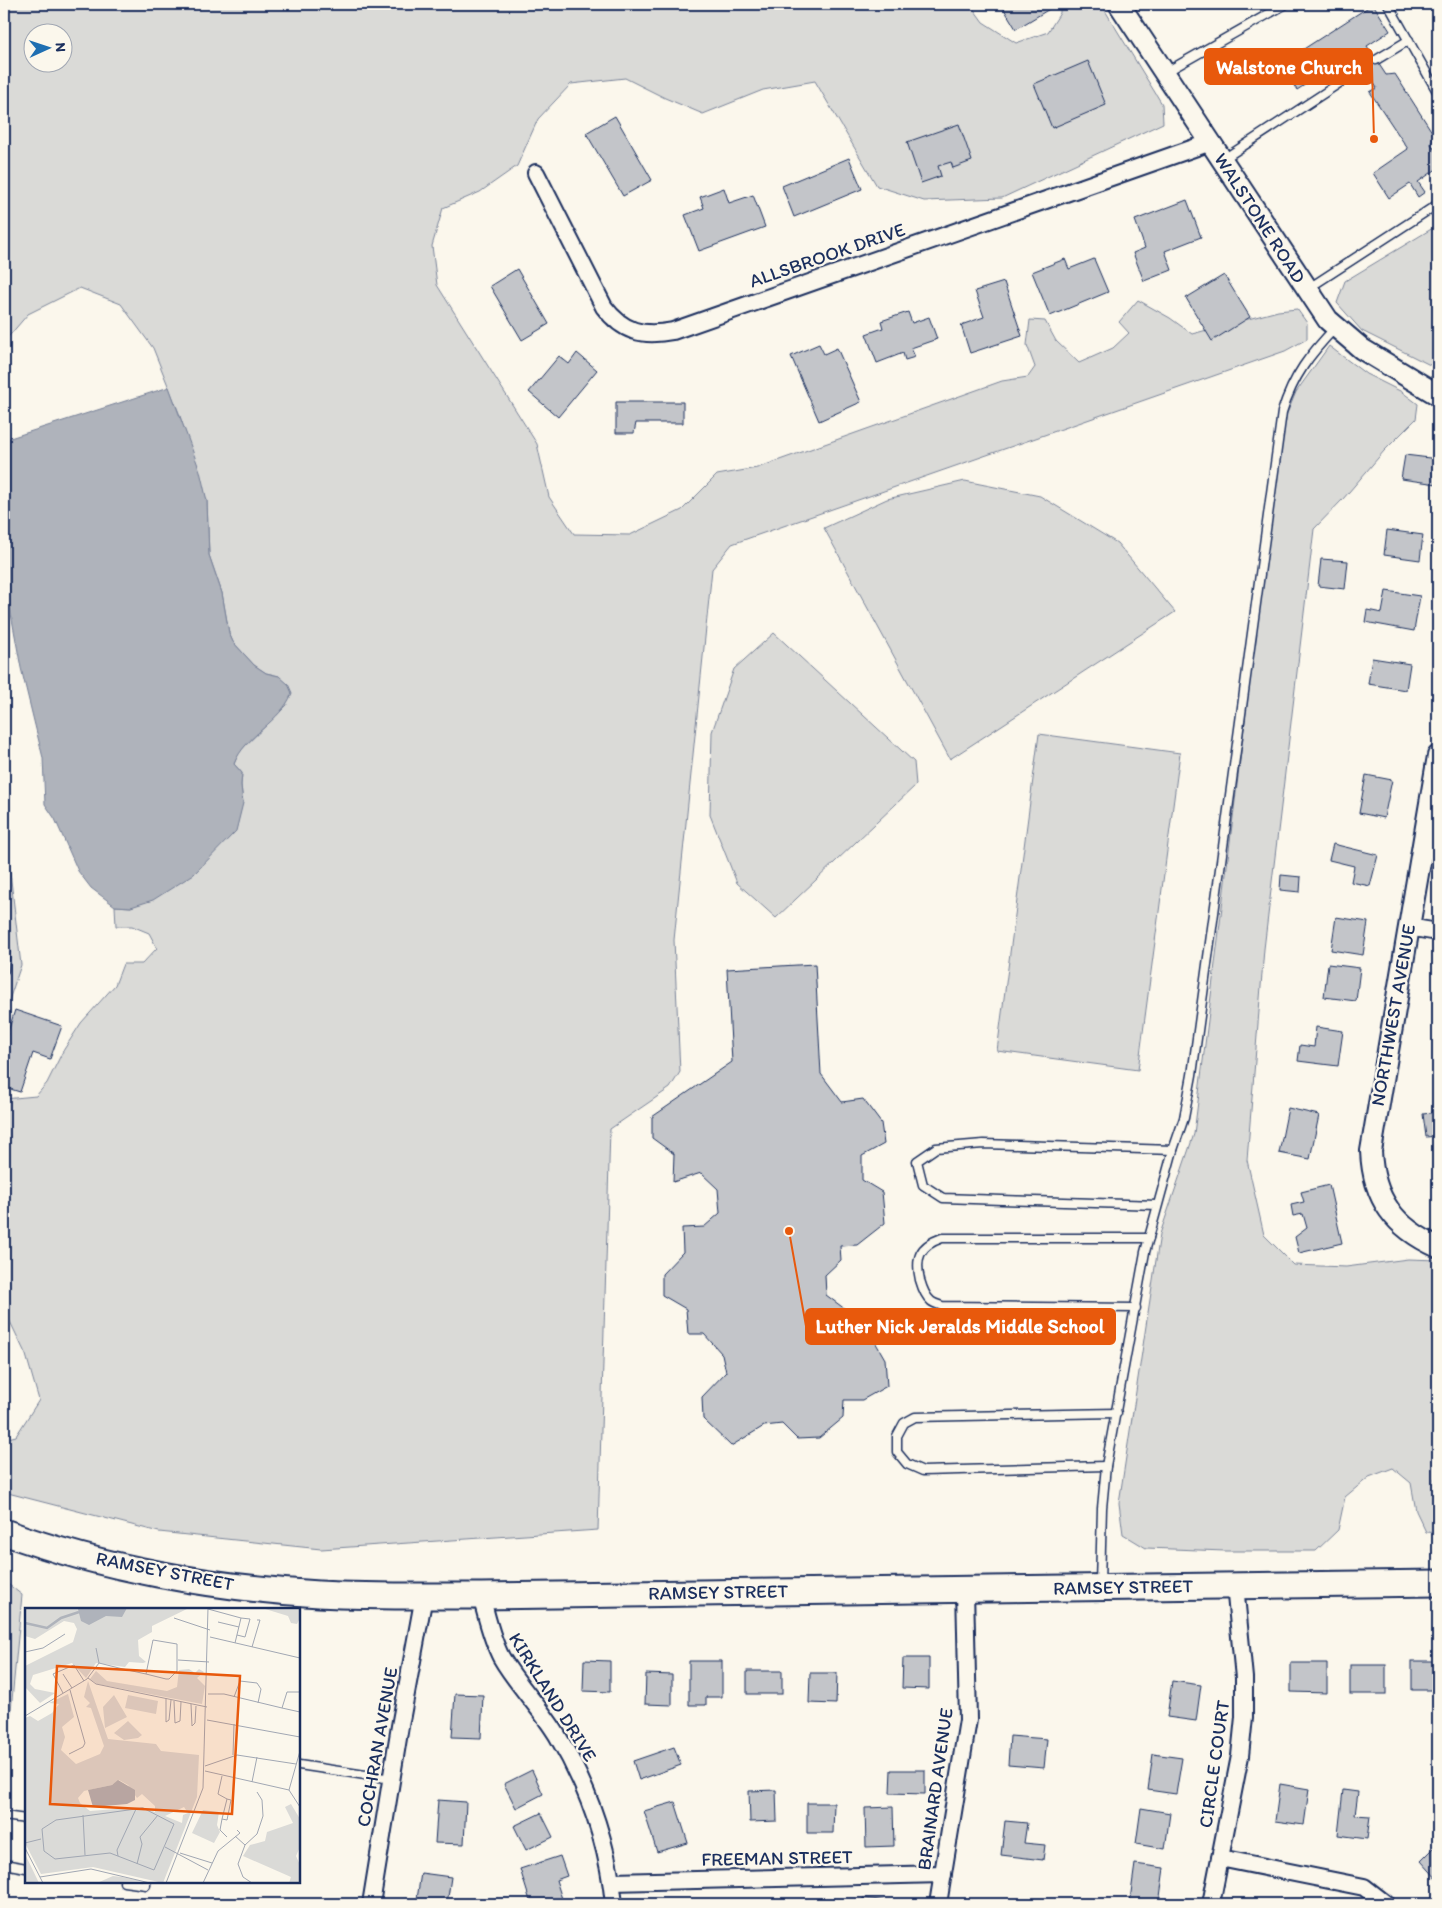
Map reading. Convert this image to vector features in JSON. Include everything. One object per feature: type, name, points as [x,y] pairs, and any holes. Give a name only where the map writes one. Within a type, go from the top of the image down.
[{"type":"main road","name":"RAMSEY STREET","points":[[4,1532],[76,1554],[196,1580],[317,1594],[481,1596],[1438,1582]]},
{"type":"street","name":"WALSTONE ROAD","points":[[1119,4],[1328,320],[1362,349],[1438,395]]},
{"type":"street","name":"ALLSBROOK DRIVE","points":[[536,173],[608,312],[622,326],[647,334],[660,334],[1210,142]]},
{"type":"street","name":"NORTHWEST AVENUE","points":[[1438,756],[1372,1138],[1371,1164],[1383,1201],[1390,1213],[1419,1239],[1438,1247]]},
{"type":"street","points":[[1408,926],[1438,932]]},
{"type":"street","name":"CIRCLE COURT","points":[[1211,1904],[1240,1756],[1244,1717],[1244,1678],[1235,1585]]},
{"type":"street","name":"BRAINARD AVENUE","points":[[938,1904],[968,1720],[965,1589]]},
{"type":"street","name":"COCHRAN AVENUE","points":[[371,1904],[424,1596]]},
{"type":"street","name":"KIRKLAND DRIVE","points":[[481,1596],[492,1638],[502,1658],[556,1734],[575,1768],[603,1842],[612,1882],[614,1904]]},
{"type":"street","points":[[1220,1858],[1364,1887],[1386,1904]]},
{"type":"street","name":"FREEMAN STREET","points":[[612,1882],[943,1874]]},
{"type":"lane","points":[[1165,73],[1286,4]]},
{"type":"lane","points":[[1388,4],[1438,93]]},
{"type":"lane","points":[[1376,60],[1409,40]]},
{"type":"lane","points":[[1222,160],[1364,68]]},
{"type":"lane","points":[[1307,289],[1438,204]]},
{"type":"lane","points":[[1100,1587],[1102,1508],[1106,1466],[1148,1238],[1184,1118],[1192,1075],[1282,412],[1288,390],[1313,351],[1336,327]]},
{"type":"lane","points":[[4,940],[4,970]]},
{"type":"lane","points":[[1157,1205],[943,1198],[923,1185],[917,1161],[936,1148],[983,1144],[1173,1150]]},
{"type":"lane","points":[[1136,1308],[942,1306],[931,1301],[922,1287],[917,1261],[923,1250],[932,1242],[942,1238],[1148,1238]]},
{"type":"lane","points":[[1106,1466],[923,1471],[907,1464],[897,1452],[897,1436],[904,1423],[914,1417],[1117,1413]]},
{"type":"lane","points":[[300,1765],[392,1779]]},
{"type":"lane","points":[[4,1816],[25,1819]]},
{"type":"lane","points":[[4,1864],[25,1868]]},
{"type":"lane","points":[[131,1883],[146,1885],[146,1883]]},
{"type":"shaded area","points":[[4,4],[970,4],[983,22],[1016,43],[1048,32],[1060,13],[1060,4],[1101,4],[1162,104],[1163,123],[1002,198],[924,201],[877,186],[815,81],[763,90],[703,114],[625,78],[571,84],[538,119],[517,166],[480,192],[443,208],[432,246],[437,285],[537,444],[549,497],[574,534],[630,535],[682,510],[717,475],[757,468],[1002,381],[1028,377],[1035,367],[1027,345],[1030,320],[1045,321],[1056,341],[1079,363],[1113,348],[1129,333],[1119,322],[1138,300],[1170,318],[1192,334],[1278,311],[1297,309],[1307,323],[1307,339],[1285,351],[732,544],[712,569],[674,940],[680,1072],[670,1088],[610,1129],[598,1530],[321,1549],[159,1532],[4,1492],[4,1439],[16,1436],[39,1400],[26,1355],[4,1309],[4,1099],[36,1096],[47,1083],[63,1051],[81,1023],[115,985],[123,964],[142,964],[157,948],[149,933],[132,926],[116,926],[115,906],[131,907],[243,803],[242,773],[234,764],[239,752],[287,705],[279,676],[266,673],[254,665],[233,642],[229,633],[222,593],[209,555],[207,501],[179,413],[153,348],[121,304],[80,288],[28,314],[4,342]]},
{"type":"shaded area","points":[[1438,225],[1438,369],[1362,331],[1337,303],[1345,281]]},
{"type":"shaded area","points":[[1329,346],[1366,374],[1402,392],[1418,404],[1416,419],[1384,451],[1343,499],[1314,529],[1264,949],[1247,1160],[1264,1235],[1294,1265],[1346,1267],[1408,1259],[1438,1260],[1438,1533],[1426,1532],[1416,1511],[1411,1483],[1393,1468],[1369,1477],[1345,1497],[1338,1530],[1316,1551],[1225,1551],[1146,1548],[1123,1534],[1119,1503],[1160,1234],[1194,1134],[1281,428],[1296,392]]},
{"type":"shaded area","points":[[169,387],[200,471],[207,501],[209,555],[222,593],[229,633],[233,642],[254,665],[266,673],[279,676],[288,684],[292,693],[280,712],[246,745],[234,764],[242,773],[243,803],[236,831],[194,874],[153,900],[131,907],[115,906],[91,888],[78,871],[55,819],[45,804],[43,758],[21,668],[4,576],[4,440]]},
{"type":"shaded area","points":[[965,481],[1040,496],[1117,543],[1175,612],[950,759],[824,528],[887,499]]},
{"type":"shaded area","points":[[774,633],[914,762],[916,785],[776,918],[737,883],[710,815],[712,732],[734,669]]},
{"type":"shaded area","points":[[1039,734],[1180,753],[1138,1070],[997,1051]]},
{"type":"shaded area","points":[[4,821],[21,965],[4,1015]]},
{"type":"shaded area","points":[[4,1581],[22,1595],[6,1763],[4,1764]]},
{"type":"building","points":[[1001,4],[1046,4],[1051,8],[1016,29]]},
{"type":"building","points":[[1373,4],[1390,31],[1367,46],[1386,75],[1395,74],[1434,135],[1431,144],[1438,155],[1438,168],[1418,182],[1425,192],[1418,197],[1410,184],[1389,198],[1373,173],[1408,149],[1370,92],[1377,88],[1354,53],[1297,90],[1283,69],[1300,59],[1296,54]]},
{"type":"building","points":[[1088,61],[1106,105],[1052,128],[1034,84]]},
{"type":"building","points":[[615,116],[652,180],[623,196],[586,133]]},
{"type":"building","points":[[959,124],[972,161],[953,168],[951,162],[938,166],[941,176],[921,183],[907,142]]},
{"type":"building","points":[[849,158],[862,189],[794,217],[782,186]]},
{"type":"building","points":[[724,188],[729,203],[753,195],[765,227],[699,251],[685,215],[704,208],[700,197]]},
{"type":"building","points":[[1187,200],[1201,237],[1165,251],[1172,270],[1144,281],[1133,253],[1145,248],[1135,220]]},
{"type":"building","points":[[1065,259],[1069,269],[1094,259],[1108,292],[1050,316],[1032,272]]},
{"type":"building","points":[[517,269],[549,324],[522,340],[490,286]]},
{"type":"building","points":[[1224,275],[1250,317],[1212,341],[1186,298]]},
{"type":"building","points":[[1004,282],[1022,336],[970,353],[961,325],[984,317],[975,291]]},
{"type":"building","points":[[908,312],[912,323],[929,317],[937,339],[911,348],[915,357],[905,360],[903,353],[877,363],[866,334],[883,328],[881,321]]},
{"type":"building","points":[[819,344],[824,354],[837,348],[861,402],[819,421],[791,356]]},
{"type":"building","points":[[577,353],[597,370],[558,417],[529,392],[559,356],[569,364]]},
{"type":"building","points":[[616,402],[683,402],[683,423],[636,423],[634,433],[616,433]]},
{"type":"building","points":[[1405,455],[1438,459],[1437,484],[1401,479]]},
{"type":"building","points":[[1387,530],[1423,535],[1420,560],[1384,555]]},
{"type":"building","points":[[1321,559],[1348,561],[1345,589],[1318,586]]},
{"type":"building","points":[[1386,591],[1420,596],[1414,631],[1365,622],[1367,610],[1382,613]]},
{"type":"building","points":[[1372,658],[1410,664],[1406,690],[1368,684]]},
{"type":"building","points":[[1366,775],[1392,780],[1384,818],[1359,813]]},
{"type":"building","points":[[1333,844],[1378,855],[1370,886],[1351,882],[1354,866],[1329,860]]},
{"type":"building","points":[[1281,875],[1301,877],[1300,892],[1280,890]]},
{"type":"building","points":[[1336,917],[1368,922],[1363,955],[1331,950]]},
{"type":"building","points":[[815,964],[821,1074],[842,1102],[863,1099],[881,1123],[884,1144],[862,1156],[862,1180],[882,1192],[885,1223],[857,1245],[840,1246],[841,1260],[825,1275],[826,1295],[849,1312],[848,1332],[870,1333],[885,1359],[887,1386],[862,1400],[844,1400],[843,1418],[819,1438],[797,1439],[782,1424],[764,1426],[731,1446],[703,1419],[702,1397],[726,1372],[722,1354],[704,1334],[688,1334],[686,1309],[662,1295],[662,1274],[683,1252],[682,1228],[704,1227],[720,1213],[718,1189],[701,1173],[673,1182],[674,1154],[652,1138],[652,1117],[732,1062],[727,969]]},
{"type":"building","points":[[1328,964],[1360,968],[1356,1001],[1324,997]]},
{"type":"building","points":[[15,1010],[62,1026],[50,1059],[33,1053],[20,1092],[4,1087],[4,1044]]},
{"type":"building","points":[[1316,1027],[1343,1031],[1338,1066],[1298,1061],[1300,1045],[1314,1047]]},
{"type":"building","points":[[1288,1108],[1319,1115],[1310,1159],[1279,1153]]},
{"type":"building","points":[[1438,1112],[1438,1136],[1426,1137],[1423,1114]]},
{"type":"building","points":[[1329,1185],[1342,1243],[1299,1253],[1295,1237],[1307,1228],[1303,1214],[1293,1216],[1291,1205],[1304,1202],[1301,1192]]},
{"type":"building","points":[[1435,1478],[1438,1478],[1438,1517],[1437,1517]]},
{"type":"building","points":[[903,1658],[929,1658],[929,1689],[902,1688]]},
{"type":"building","points":[[584,1660],[610,1661],[610,1692],[583,1691]]},
{"type":"building","points":[[689,1661],[722,1661],[722,1697],[706,1697],[706,1705],[689,1705]]},
{"type":"building","points":[[1412,1661],[1438,1661],[1438,1690],[1412,1690]]},
{"type":"building","points":[[1291,1663],[1327,1663],[1327,1693],[1291,1692]]},
{"type":"building","points":[[1350,1665],[1386,1665],[1386,1694],[1350,1694]]},
{"type":"building","points":[[747,1671],[782,1671],[782,1694],[747,1694]]},
{"type":"building","points":[[810,1673],[837,1673],[836,1704],[809,1703]]},
{"type":"building","points":[[646,1674],[672,1675],[672,1705],[645,1704]]},
{"type":"building","points":[[1172,1681],[1201,1685],[1196,1721],[1167,1717]]},
{"type":"building","points":[[455,1694],[483,1695],[481,1738],[452,1737]]},
{"type":"building","points":[[1010,1736],[1047,1739],[1044,1768],[1008,1765]]},
{"type":"building","points":[[674,1747],[681,1765],[639,1780],[633,1761]]},
{"type":"building","points":[[1153,1754],[1182,1758],[1176,1794],[1148,1790]]},
{"type":"building","points":[[532,1770],[543,1794],[516,1808],[504,1784]]},
{"type":"building","points":[[891,1770],[925,1770],[925,1794],[890,1793]]},
{"type":"building","points":[[1280,1784],[1309,1789],[1304,1825],[1275,1821]]},
{"type":"building","points":[[776,1790],[777,1821],[750,1822],[749,1791]]},
{"type":"building","points":[[1343,1790],[1358,1792],[1355,1815],[1370,1816],[1367,1839],[1338,1835]]},
{"type":"building","points":[[438,1800],[466,1802],[464,1844],[435,1843]]},
{"type":"building","points":[[675,1802],[688,1843],[657,1852],[644,1811]]},
{"type":"building","points":[[807,1803],[834,1803],[833,1833],[807,1833]]},
{"type":"building","points":[[893,1807],[894,1846],[866,1847],[865,1808]]},
{"type":"building","points":[[1141,1808],[1170,1813],[1165,1849],[1136,1844]]},
{"type":"building","points":[[541,1813],[553,1837],[526,1850],[514,1826]]},
{"type":"building","points":[[1005,1821],[1027,1823],[1024,1843],[1045,1845],[1043,1860],[1001,1855]]},
{"type":"building","points":[[1438,1844],[1438,1880],[1421,1861]]},
{"type":"building","points":[[560,1856],[567,1876],[556,1880],[563,1902],[556,1904],[531,1904],[520,1869]]},
{"type":"building","points":[[1135,1864],[1164,1868],[1159,1904],[1130,1900]]},
{"type":"building","points":[[421,1873],[451,1877],[447,1904],[417,1899]]},
{"type":"building","points":[[863,1898],[912,1904],[862,1904]]},
{"type":"place","name":"Walstone Church","points":[[1374,139]]},
{"type":"place","name":"Luther Nick Jeralds Middle School","points":[[789,1231]]}]
